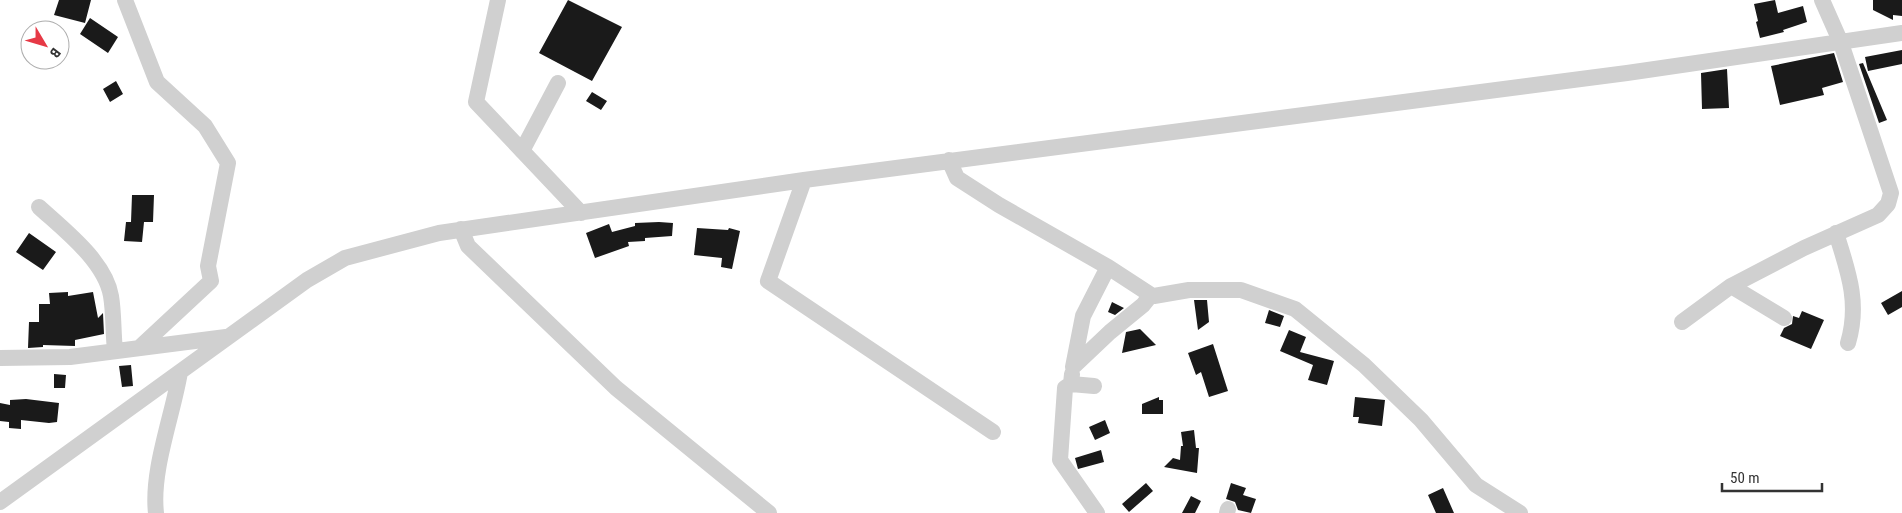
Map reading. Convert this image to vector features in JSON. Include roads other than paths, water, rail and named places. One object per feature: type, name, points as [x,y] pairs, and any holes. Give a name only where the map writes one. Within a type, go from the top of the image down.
[{"type":"street","points":[[125,0],[157,82],[205,126],[228,163],[208,266],[211,281],[139,348]]},
{"type":"street","points":[[498,0],[476,102],[580,213]]},
{"type":"street","points":[[1682,322],[1731,286],[1836,233],[1878,215],[1888,204],[1891,194],[1841,43],[1822,0]]},
{"type":"street","points":[[0,502],[307,280],[345,258],[439,232],[949,160],[1627,73],[1902,33]]},
{"type":"street","points":[[522,151],[558,83]]},
{"type":"street","points":[[949,160],[957,178],[999,205],[1108,267],[1151,295],[1189,290],[1241,290],[1295,309],[1364,365],[1421,420],[1476,485],[1520,513]]},
{"type":"street","points":[[804,180],[768,281],[993,432]]},
{"type":"street","points":[[39,208],[76,240],[92,258],[105,280],[111,295],[115,350]]},
{"type":"street","points":[[461,229],[468,246],[616,388],[769,513]]},
{"type":"street","points":[[1836,233],[1850,280],[1853,302],[1853,326],[1848,343]]},
{"type":"street","points":[[1071,384],[1083,316],[1108,267]]},
{"type":"street","points":[[1731,286],[1784,318]]},
{"type":"street","points":[[1073,367],[1110,332],[1143,305],[1151,295]]},
{"type":"street","points":[[0,358],[70,357],[228,337]]},
{"type":"street","points":[[156,513],[154,500],[157,473],[176,398],[180,372]]},
{"type":"street","points":[[1094,386],[1071,384],[1065,388],[1060,460],[1097,513]]}]
